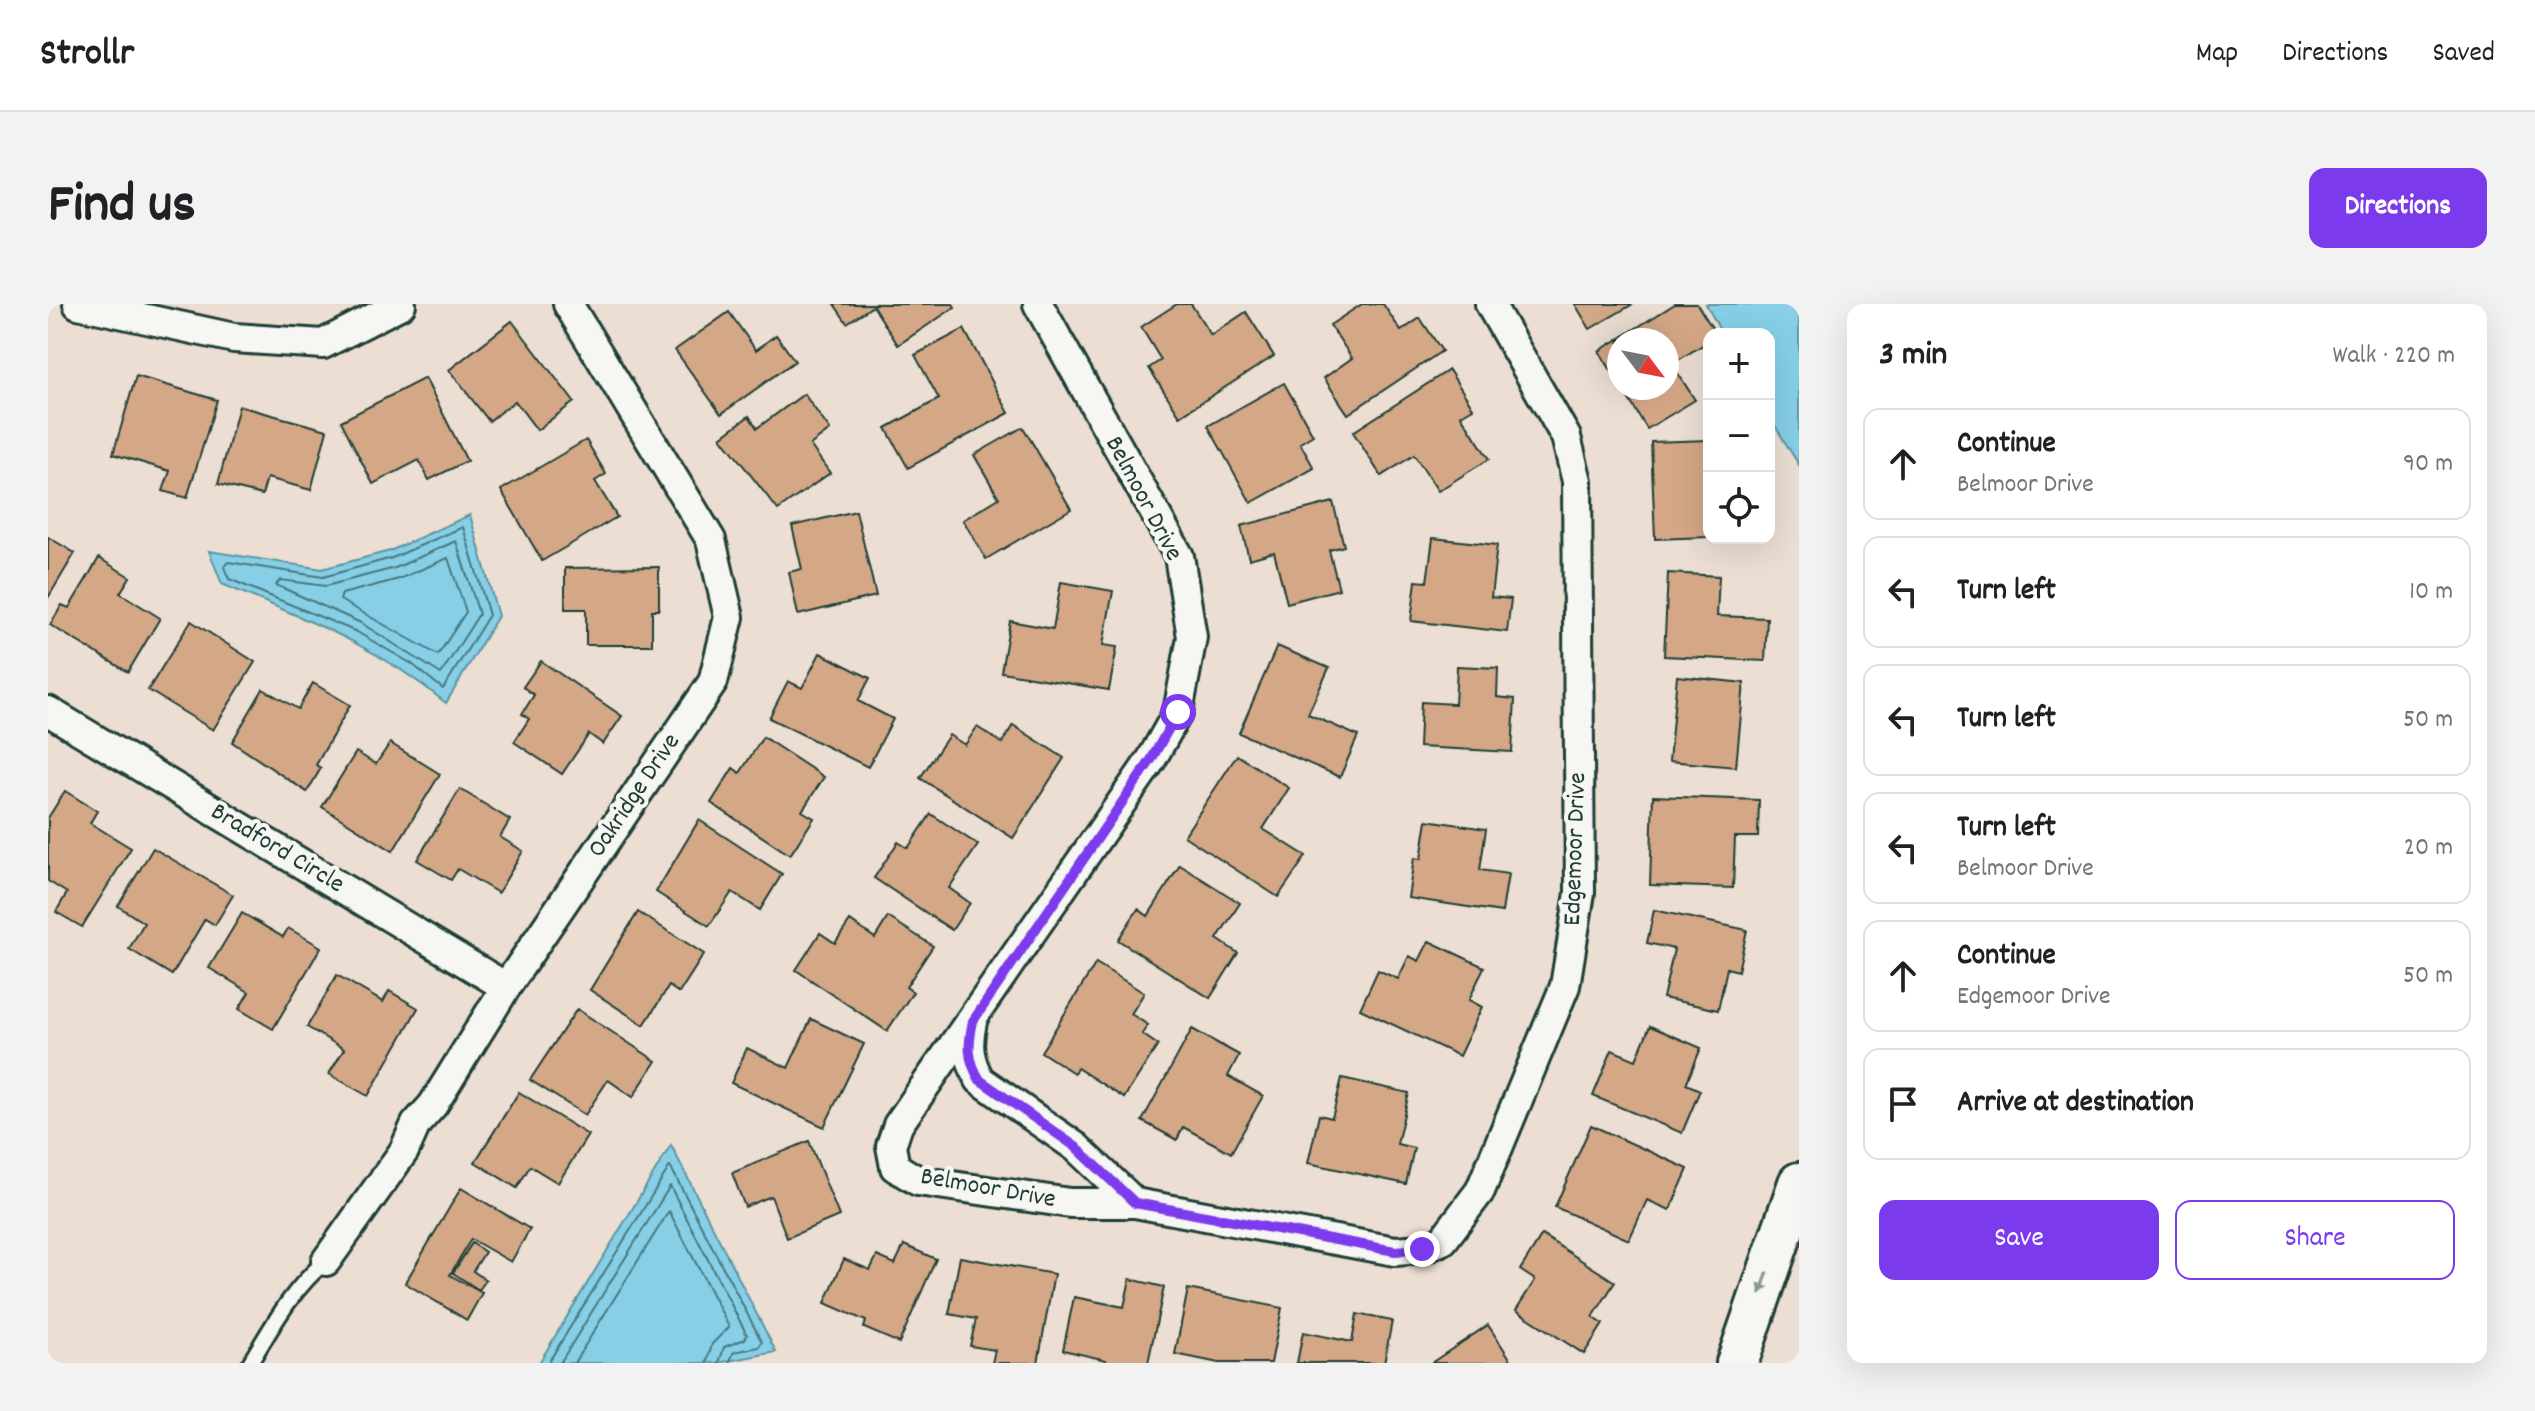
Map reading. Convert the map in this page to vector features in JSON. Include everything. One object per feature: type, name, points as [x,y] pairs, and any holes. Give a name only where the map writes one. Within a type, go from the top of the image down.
[{"type":"street","points":[[78,304],[234,338],[323,344],[401,304]]},
{"type":"street","name":"Oakridge Drive","points":[[326,1261],[404,1151],[416,1124],[433,1105],[506,987],[713,682],[729,617],[711,540],[568,304]]},
{"type":"street","name":"Belmoor Drive","points":[[1038,304],[1179,556],[1192,637],[1178,712],[1151,760],[898,1125],[891,1146],[895,1167],[918,1181],[1070,1203],[1135,1203],[1206,1218]]},
{"type":"street","name":"Edgemoor Drive","points":[[1206,1218],[1395,1251],[1422,1249],[1443,1240],[1480,1191],[1565,986],[1580,893],[1577,481],[1566,437],[1490,304]]},
{"type":"street","name":"Bradford Circle","points":[[48,711],[506,987]]},
{"type":"street","points":[[973,1021],[968,1044],[970,1063],[980,1080],[1076,1147],[1135,1203]]},
{"type":"street","points":[[1737,1363],[1799,1183]]},
{"type":"lane","points":[[250,1363],[285,1304],[307,1277],[326,1261]]},
{"type":"water","points":[[1706,304],[1799,304],[1799,465],[1775,426],[1775,328],[1719,328]]},
{"type":"water","points":[[470,515],[498,616],[446,703],[365,648],[222,584],[209,551],[322,569],[390,551]]},
{"type":"water","points":[[671,1145],[776,1352],[718,1363],[539,1363]]},
{"type":"building","points":[[834,304],[953,304],[955,307],[898,345],[873,306],[847,323]]},
{"type":"building","points":[[1177,304],[1191,304],[1211,335],[1246,312],[1274,356],[1180,416],[1149,368],[1161,360],[1141,327]]},
{"type":"building","points":[[1362,304],[1383,304],[1401,331],[1420,318],[1442,351],[1348,414],[1324,378],[1352,358],[1330,325]]},
{"type":"building","points":[[1575,304],[1633,304],[1590,329]]},
{"type":"building","points":[[1675,304],[1697,304],[1712,328],[1703,328],[1703,345],[1679,360],[1679,328],[1636,328]]},
{"type":"building","points":[[729,312],[756,350],[776,335],[795,361],[721,414],[675,350]]},
{"type":"building","points":[[512,321],[574,402],[537,430],[515,401],[489,421],[449,370]]},
{"type":"building","points":[[964,329],[1009,413],[908,468],[886,428],[939,399],[915,355]]},
{"type":"building","points":[[1607,346],[1607,364],[1599,351]]},
{"type":"building","points":[[1449,370],[1473,408],[1461,415],[1489,459],[1438,491],[1414,455],[1381,476],[1353,432]]},
{"type":"building","points":[[1679,375],[1695,400],[1647,429],[1629,400],[1679,400]]},
{"type":"building","points":[[136,376],[217,400],[187,498],[163,491],[170,471],[113,454]]},
{"type":"building","points":[[425,378],[467,461],[429,480],[419,460],[373,484],[341,421]]},
{"type":"building","points":[[1284,383],[1313,435],[1300,443],[1314,468],[1251,503],[1208,426]]},
{"type":"building","points":[[804,394],[830,430],[810,445],[830,473],[778,510],[721,437],[749,416],[757,428]]},
{"type":"building","points":[[239,406],[327,430],[311,490],[267,478],[262,495],[218,484]]},
{"type":"building","points":[[1023,427],[1071,509],[986,559],[963,520],[999,498],[974,455]]},
{"type":"building","points":[[586,440],[606,474],[595,481],[617,517],[542,561],[501,490]]},
{"type":"building","points":[[1703,440],[1703,537],[1655,539],[1651,442]]},
{"type":"building","points":[[1333,502],[1344,546],[1329,550],[1339,589],[1287,603],[1274,552],[1249,559],[1241,526]]},
{"type":"building","points":[[856,511],[876,596],[798,615],[789,572],[802,569],[792,526]]},
{"type":"building","points":[[48,537],[75,553],[48,598]]},
{"type":"building","points":[[1433,538],[1497,545],[1491,597],[1511,599],[1507,632],[1411,621],[1416,581],[1427,582]]},
{"type":"building","points":[[99,558],[130,577],[120,593],[160,618],[128,672],[50,625],[62,605],[69,608]]},
{"type":"building","points":[[659,567],[659,610],[652,610],[652,645],[586,645],[586,609],[565,609],[565,568]]},
{"type":"building","points":[[1668,573],[1719,576],[1717,616],[1767,618],[1765,661],[1664,656]]},
{"type":"building","points":[[1061,582],[1113,591],[1103,645],[1117,647],[1109,690],[1001,672],[1010,621],[1053,629]]},
{"type":"building","points":[[191,621],[255,662],[213,730],[148,690]]},
{"type":"building","points":[[1277,646],[1329,668],[1308,714],[1358,736],[1340,777],[1239,733]]},
{"type":"building","points":[[820,653],[870,678],[858,701],[893,719],[868,767],[769,718],[788,681],[802,688]]},
{"type":"building","points":[[541,661],[622,716],[603,744],[589,734],[562,774],[514,742],[529,719],[522,714],[534,695],[523,687]]},
{"type":"building","points":[[1457,666],[1498,668],[1497,697],[1515,699],[1512,752],[1419,747],[1421,702],[1455,704]]},
{"type":"building","points":[[1677,676],[1744,683],[1736,767],[1669,761]]},
{"type":"building","points":[[313,683],[350,705],[316,765],[321,768],[307,792],[232,742],[263,689],[298,709]]},
{"type":"building","points":[[1013,725],[1064,758],[1013,838],[920,778],[949,735],[965,745],[977,727],[1002,743]]},
{"type":"building","points":[[763,737],[824,777],[802,811],[814,818],[790,855],[711,803],[733,768],[740,773]]},
{"type":"building","points":[[390,743],[440,774],[393,851],[322,807],[356,752],[376,764]]},
{"type":"building","points":[[1237,755],[1289,788],[1263,829],[1306,856],[1278,897],[1184,836]]},
{"type":"building","points":[[460,789],[510,820],[500,837],[523,851],[498,893],[458,869],[451,880],[417,860]]},
{"type":"building","points":[[65,791],[97,811],[90,823],[131,848],[82,927],[56,912],[67,893],[48,881],[48,818]]},
{"type":"building","points":[[1653,796],[1759,800],[1758,837],[1735,837],[1733,888],[1650,885]]},
{"type":"building","points":[[931,814],[978,845],[949,888],[970,903],[952,930],[874,878],[898,842],[908,848]]},
{"type":"building","points":[[699,820],[782,874],[760,910],[732,892],[709,926],[656,892]]},
{"type":"building","points":[[1427,820],[1486,829],[1480,870],[1508,874],[1502,912],[1408,898],[1414,858],[1421,859]]},
{"type":"building","points":[[153,848],[233,895],[215,925],[205,919],[172,975],[129,949],[144,923],[118,906]]},
{"type":"building","points":[[1180,865],[1240,903],[1217,939],[1238,953],[1210,998],[1118,940],[1138,909],[1148,916]]},
{"type":"building","points":[[1654,910],[1747,930],[1738,971],[1727,968],[1718,1010],[1663,998],[1674,949],[1647,943]]},
{"type":"building","points":[[638,912],[704,954],[679,993],[669,986],[644,1025],[590,990]]},
{"type":"building","points":[[242,913],[283,937],[288,928],[321,947],[273,1029],[239,1009],[249,992],[209,968]]},
{"type":"building","points":[[888,917],[933,946],[906,987],[913,992],[887,1031],[796,970],[820,933],[835,943],[850,921],[875,938]]},
{"type":"building","points":[[1429,941],[1484,967],[1469,1000],[1482,1007],[1459,1056],[1360,1009],[1378,970],[1398,979],[1409,956],[1419,961]]},
{"type":"building","points":[[1096,963],[1144,993],[1131,1014],[1148,1025],[1142,1034],[1158,1045],[1124,1098],[1077,1068],[1074,1073],[1041,1052]]},
{"type":"building","points":[[337,975],[383,1002],[389,991],[418,1008],[368,1096],[329,1074],[344,1049],[307,1027]]},
{"type":"building","points":[[577,1009],[656,1061],[633,1097],[608,1080],[585,1115],[530,1080]]},
{"type":"building","points":[[811,1019],[864,1044],[824,1127],[731,1083],[747,1048],[788,1068]]},
{"type":"building","points":[[1650,1026],[1701,1048],[1686,1084],[1700,1090],[1682,1133],[1593,1096],[1612,1050],[1636,1060]]},
{"type":"building","points":[[1192,1029],[1239,1055],[1228,1076],[1263,1096],[1231,1153],[1183,1127],[1177,1140],[1142,1121]]},
{"type":"building","points":[[1342,1078],[1409,1093],[1397,1144],[1414,1148],[1406,1184],[1308,1163],[1319,1115],[1332,1118]]},
{"type":"building","points":[[519,1092],[588,1135],[558,1183],[530,1166],[517,1188],[475,1162]]},
{"type":"building","points":[[1591,1125],[1688,1169],[1670,1210],[1647,1200],[1629,1240],[1555,1207]]},
{"type":"building","points":[[809,1141],[839,1216],[787,1238],[771,1196],[745,1207],[732,1173]]},
{"type":"building","points":[[461,1188],[530,1229],[511,1262],[471,1239],[450,1275],[482,1293],[467,1320],[405,1283]]},
{"type":"building","points":[[1542,1235],[1615,1282],[1593,1317],[1603,1324],[1584,1354],[1516,1310],[1535,1280],[1520,1270]]},
{"type":"building","points":[[472,1243],[485,1252],[473,1271],[486,1280],[479,1290],[453,1273]]},
{"type":"building","points":[[904,1245],[936,1259],[899,1343],[864,1328],[866,1321],[825,1303],[844,1259],[870,1270],[877,1256],[895,1264]]},
{"type":"building","points":[[960,1257],[1054,1274],[1038,1363],[992,1363],[995,1350],[970,1346],[976,1319],[949,1314]]},
{"type":"building","points":[[1130,1279],[1164,1287],[1148,1363],[1106,1363],[1106,1360],[1063,1350],[1074,1297],[1124,1307]]},
{"type":"building","points":[[1188,1289],[1282,1308],[1271,1363],[1219,1363],[1175,1354]]},
{"type":"building","points":[[1357,1314],[1392,1321],[1384,1363],[1297,1363],[1303,1332],[1352,1342]]},
{"type":"building","points":[[1488,1325],[1513,1363],[1431,1363]]},
{"type":"route","points":[[1178,712],[1151,760],[973,1021],[968,1044],[970,1063],[980,1080],[1076,1147],[1102,1175],[1135,1203],[1395,1251],[1422,1249]]}]
